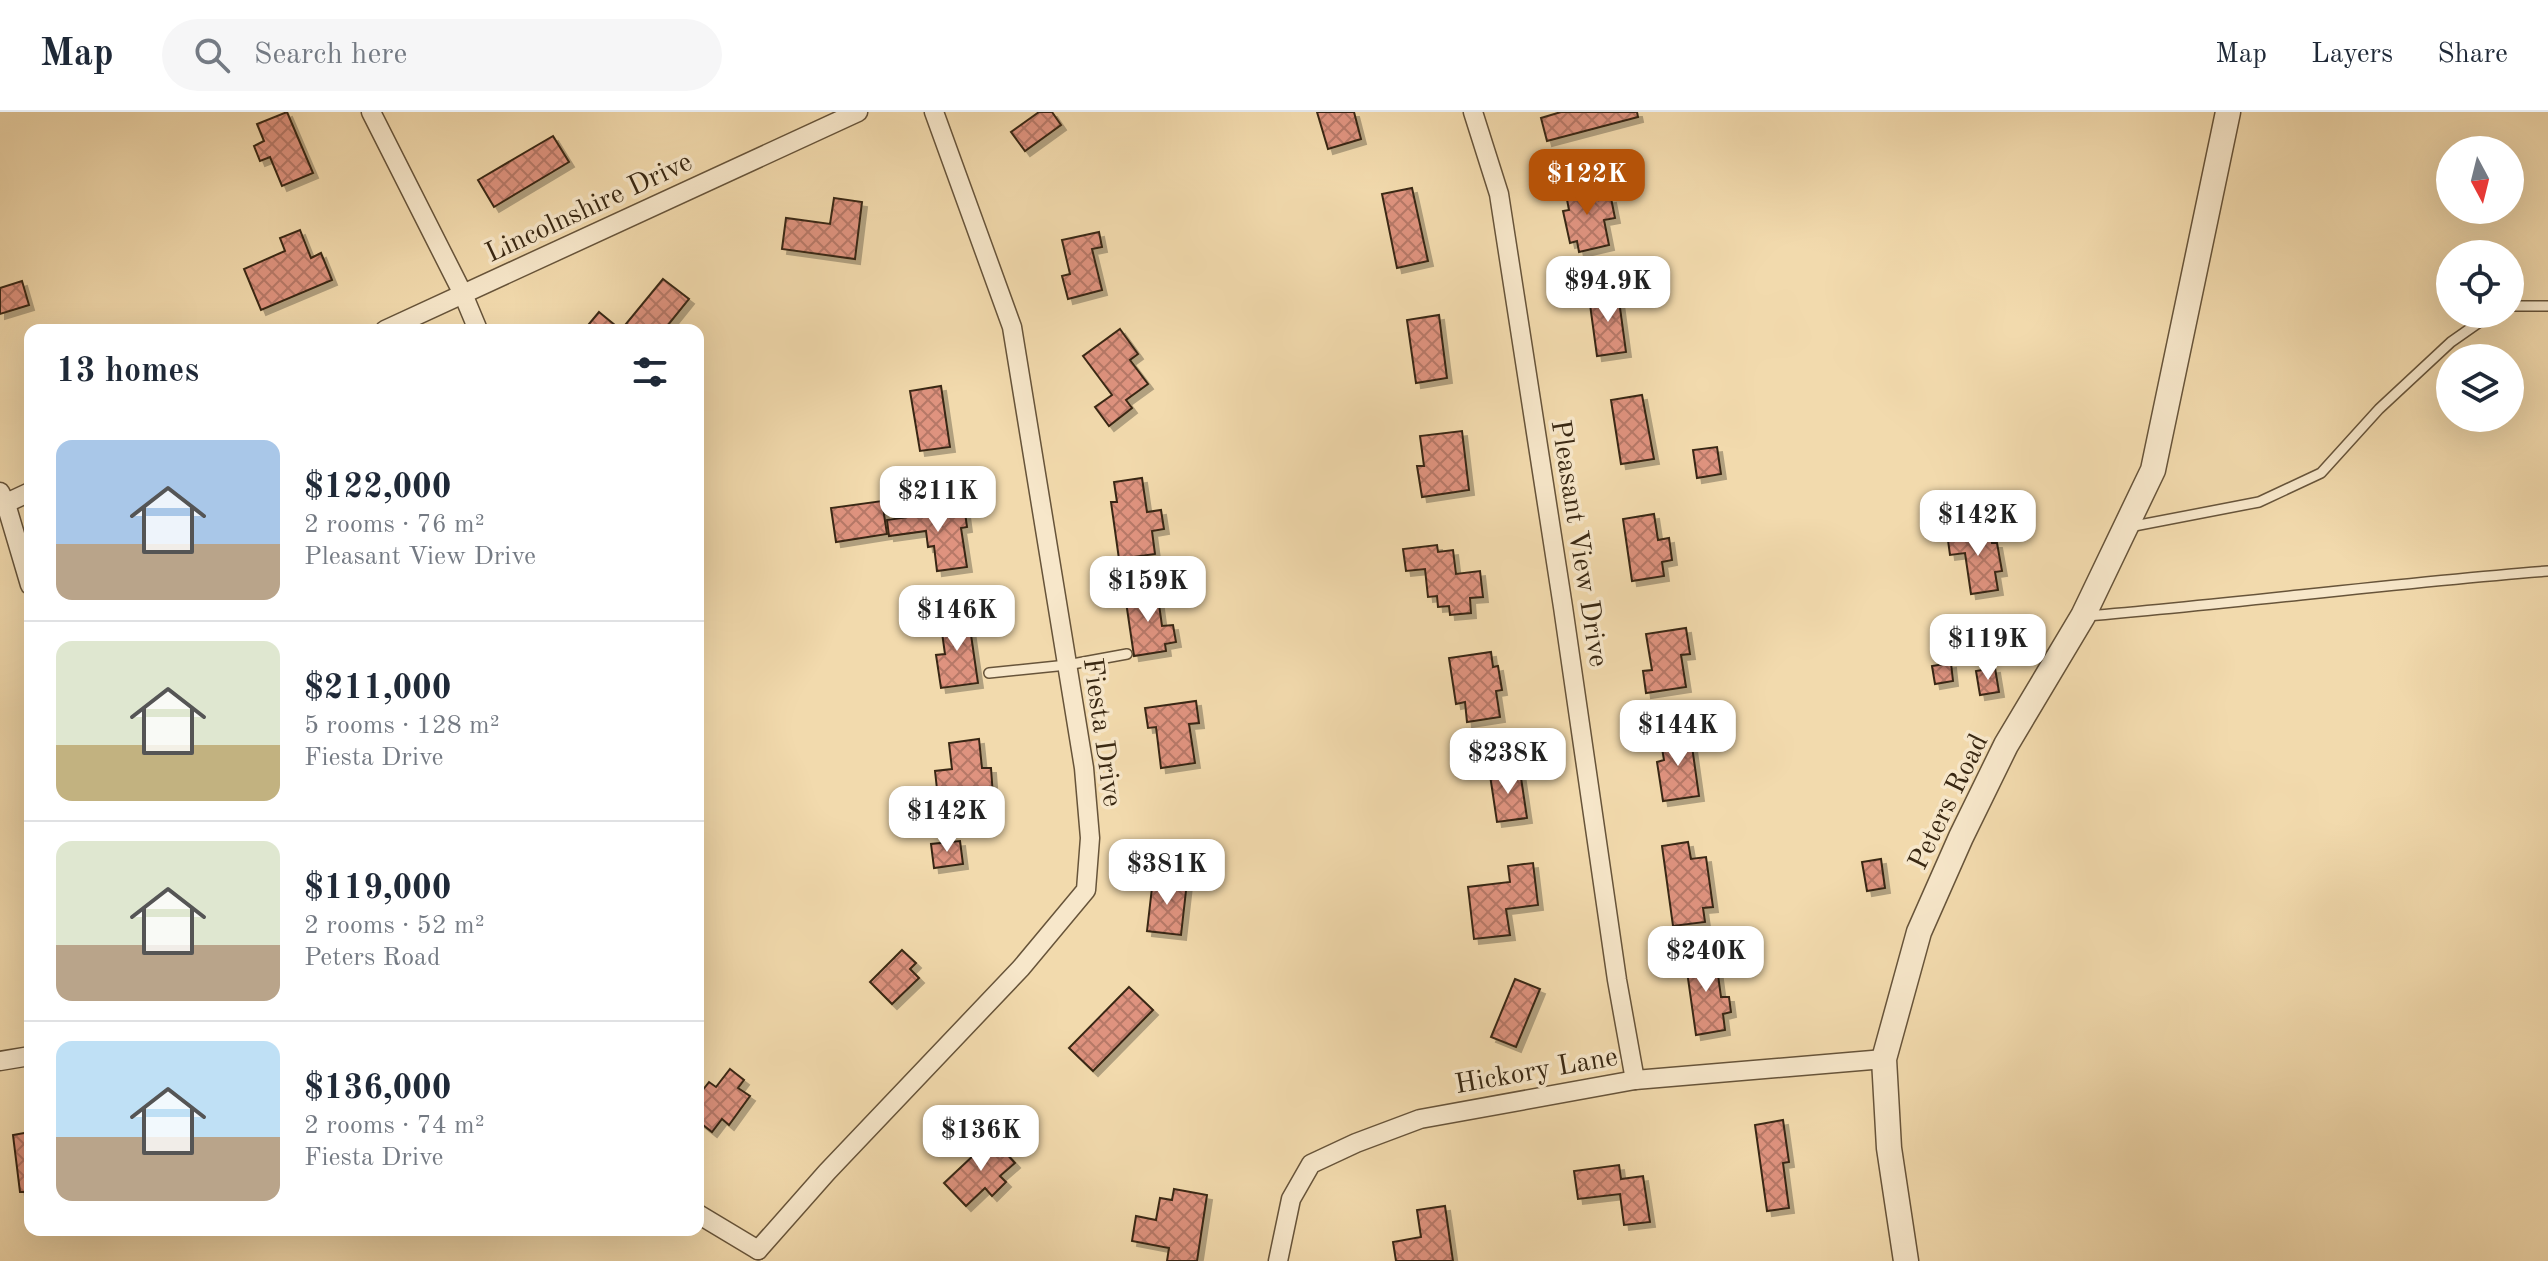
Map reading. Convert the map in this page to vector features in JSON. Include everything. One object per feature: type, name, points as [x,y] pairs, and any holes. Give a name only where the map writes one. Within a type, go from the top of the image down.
[{"type":"street","points":[[371,112],[476,324]]},
{"type":"street","name":"Lincolnshire Drive","points":[[398,324],[858,112]]},
{"type":"street","name":"Fiesta Drive","points":[[758,1256],[827,1172],[1021,968],[1086,890],[1090,838],[1085,782],[1012,327],[934,112]]},
{"type":"street","name":"Pleasant View Drive","points":[[1473,112],[1499,194],[1617,980],[1635,1080]]},
{"type":"street","name":"Peters Road","points":[[1906,1261],[1889,1148],[1884,1059],[1919,932],[2006,745],[2083,616],[2153,470],[2228,112]]},
{"type":"street","points":[[24,494],[2,501],[24,567]]},
{"type":"street","points":[[0,1061],[24,1057]]},
{"type":"street","name":"Hickory Lane","points":[[1278,1261],[1291,1199],[1311,1164],[1420,1119],[1635,1080],[1884,1059]]},
{"type":"street","points":[[704,1218],[758,1256]]},
{"type":"lane","points":[[2524,306],[2548,306]]},
{"type":"lane","points":[[2125,528],[2259,502],[2321,473],[2379,409],[2451,342],[2471,328]]},
{"type":"lane","points":[[2083,616],[2222,604],[2406,582],[2548,571]]},
{"type":"lane","points":[[989,673],[1067,665],[1127,654]]},
{"type":"building","points":[[287,112],[313,173],[282,186],[270,157],[260,161],[254,146],[264,141],[257,124]]},
{"type":"building","points":[[1039,112],[1052,112],[1061,125],[1025,151],[1011,132]]},
{"type":"building","points":[[1317,112],[1354,112],[1361,139],[1328,149]]},
{"type":"building","points":[[1561,112],[1637,112],[1638,117],[1547,141],[1541,118]]},
{"type":"building","points":[[553,136],[569,162],[494,207],[478,180]]},
{"type":"building","points":[[1595,182],[1599,200],[1611,198],[1615,218],[1604,220],[1609,245],[1579,252],[1577,241],[1570,243],[1563,211],[1569,210],[1565,189]]},
{"type":"building","points":[[1412,188],[1428,261],[1397,268],[1382,194]]},
{"type":"building","points":[[834,198],[862,202],[855,259],[782,249],[786,218],[830,224]]},
{"type":"building","points":[[300,230],[311,258],[321,253],[332,280],[261,310],[244,269],[285,251],[280,238]]},
{"type":"building","points":[[1099,232],[1102,247],[1092,249],[1102,290],[1068,299],[1062,276],[1070,274],[1062,240]]},
{"type":"building","points":[[663,279],[689,299],[669,324],[626,324]]},
{"type":"building","points":[[22,281],[29,305],[0,314],[0,288]]},
{"type":"building","points":[[1618,293],[1626,352],[1597,356],[1589,297]]},
{"type":"building","points":[[599,312],[614,324],[589,324]]},
{"type":"building","points":[[1439,315],[1447,378],[1416,383],[1407,320]]},
{"type":"building","points":[[1120,329],[1138,354],[1130,360],[1148,384],[1126,400],[1132,408],[1109,426],[1095,407],[1112,395],[1083,356]]},
{"type":"building","points":[[941,386],[950,447],[920,451],[910,391]]},
{"type":"building","points":[[1642,395],[1654,459],[1621,464],[1611,400]]},
{"type":"building","points":[[1462,431],[1469,490],[1422,497],[1417,466],[1424,466],[1420,436]]},
{"type":"building","points":[[1717,447],[1721,474],[1697,478],[1693,450]]},
{"type":"building","points":[[1142,478],[1147,512],[1161,510],[1164,529],[1152,531],[1155,554],[1119,559],[1111,502],[1117,502],[1114,482]]},
{"type":"building","points":[[882,501],[887,534],[836,542],[831,508]]},
{"type":"building","points":[[964,505],[967,527],[961,528],[967,567],[937,571],[934,546],[928,547],[926,531],[889,536],[887,520],[936,513],[936,509]]},
{"type":"building","points":[[1654,514],[1658,540],[1669,538],[1672,560],[1662,562],[1664,576],[1632,581],[1623,519]]},
{"type":"building","points":[[1989,527],[1992,543],[1997,543],[2002,571],[1995,572],[1998,590],[1971,594],[1965,553],[1950,555],[1947,533]]},
{"type":"building","points":[[1437,545],[1438,552],[1453,550],[1456,574],[1480,571],[1483,597],[1470,598],[1471,613],[1450,615],[1449,606],[1438,607],[1437,596],[1428,597],[1425,569],[1406,571],[1403,549]]},
{"type":"building","points":[[1157,590],[1162,626],[1173,625],[1176,642],[1165,644],[1166,651],[1134,656],[1125,595]]},
{"type":"building","points":[[968,614],[978,683],[941,688],[936,655],[945,654],[940,618]]},
{"type":"building","points":[[1686,628],[1690,654],[1681,655],[1686,687],[1646,693],[1643,671],[1652,670],[1646,634]]},
{"type":"building","points":[[1491,652],[1493,667],[1498,666],[1502,690],[1496,691],[1500,717],[1467,722],[1465,702],[1456,704],[1449,658]]},
{"type":"building","points":[[1951,663],[1953,681],[1935,684],[1932,666]]},
{"type":"building","points":[[1995,668],[1999,692],[1980,695],[1976,671]]},
{"type":"building","points":[[1196,701],[1199,723],[1189,724],[1195,763],[1161,768],[1156,727],[1148,728],[1145,708]]},
{"type":"building","points":[[1690,732],[1699,796],[1663,801],[1657,762],[1664,760],[1660,736]]},
{"type":"building","points":[[979,739],[982,768],[991,768],[995,825],[961,829],[956,787],[937,789],[935,771],[952,769],[949,743]]},
{"type":"building","points":[[1520,771],[1527,818],[1497,822],[1490,775]]},
{"type":"building","points":[[960,841],[963,864],[934,868],[931,844]]},
{"type":"building","points":[[1688,842],[1691,859],[1706,857],[1713,907],[1703,908],[1705,922],[1673,926],[1662,846]]},
{"type":"building","points":[[1881,859],[1885,888],[1867,891],[1862,862]]},
{"type":"building","points":[[1533,863],[1538,905],[1506,909],[1510,935],[1474,939],[1468,887],[1510,882],[1508,866]]},
{"type":"building","points":[[1153,879],[1187,882],[1181,935],[1147,931]]},
{"type":"building","points":[[902,950],[916,963],[910,969],[919,978],[892,1004],[870,982]]},
{"type":"building","points":[[1715,953],[1721,997],[1729,997],[1731,1012],[1723,1014],[1725,1030],[1696,1035],[1685,957]]},
{"type":"building","points":[[1515,979],[1540,989],[1516,1047],[1491,1037]]},
{"type":"building","points":[[1129,987],[1153,1010],[1093,1071],[1069,1048]]},
{"type":"building","points":[[730,1069],[744,1080],[738,1088],[750,1096],[729,1125],[722,1119],[712,1132],[704,1126],[704,1088],[709,1082],[716,1087]]},
{"type":"building","points":[[1783,1120],[1789,1162],[1783,1163],[1789,1208],[1767,1211],[1755,1125]]},
{"type":"building","points":[[24,1133],[24,1192],[20,1192],[13,1135]]},
{"type":"building","points":[[992,1138],[1015,1163],[1000,1176],[1006,1182],[992,1196],[985,1188],[966,1206],[944,1183]]},
{"type":"building","points":[[1619,1165],[1621,1179],[1643,1176],[1650,1222],[1624,1225],[1620,1194],[1578,1199],[1574,1171]]},
{"type":"building","points":[[1174,1189],[1207,1195],[1197,1261],[1167,1261],[1169,1248],[1132,1241],[1136,1216],[1156,1220],[1160,1198],[1172,1200]]},
{"type":"building","points":[[1445,1206],[1453,1261],[1396,1261],[1393,1242],[1421,1237],[1417,1210]]}]
